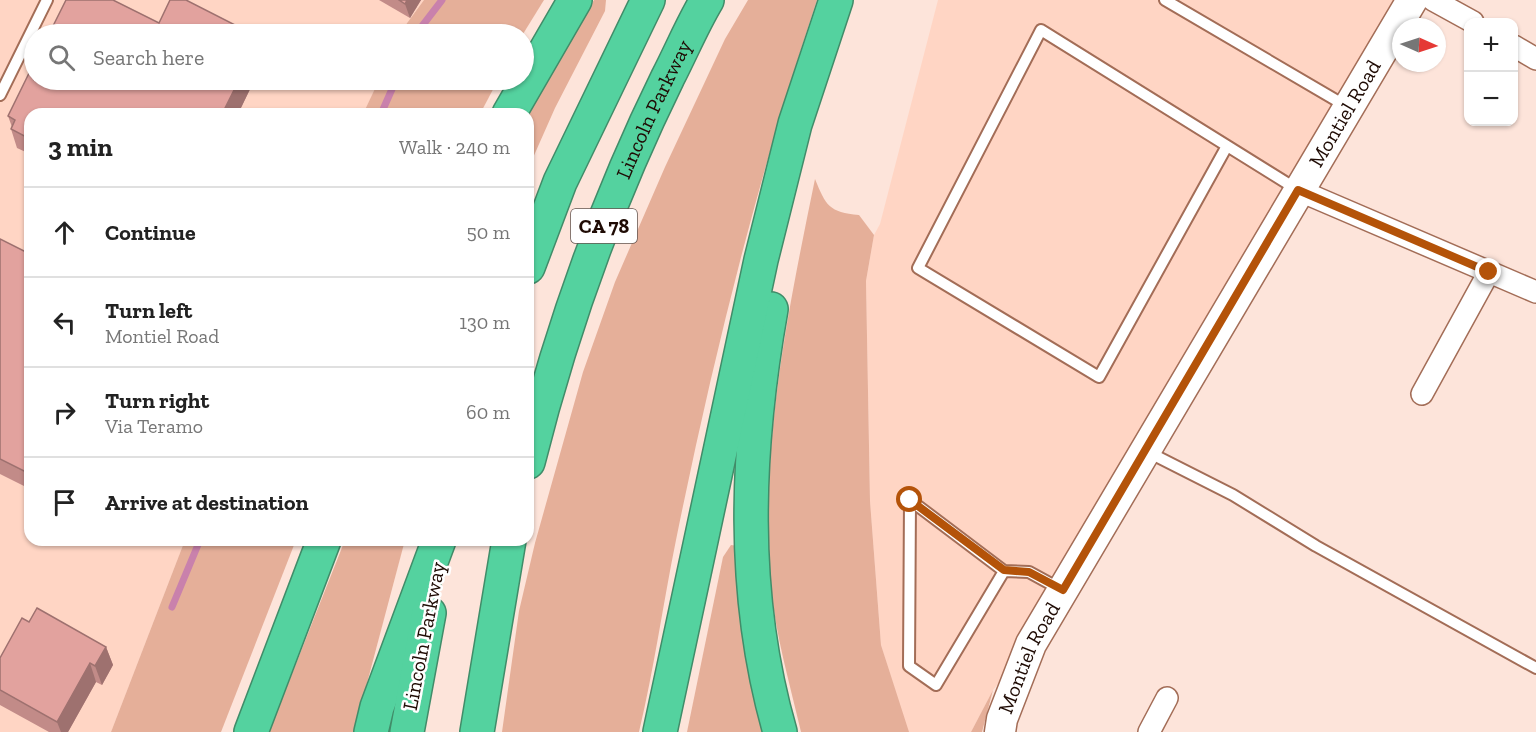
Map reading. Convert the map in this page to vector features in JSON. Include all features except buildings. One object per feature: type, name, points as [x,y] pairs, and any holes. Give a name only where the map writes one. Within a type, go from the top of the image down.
[{"type":"highway","points":[[534,72],[575,0]]},
{"type":"highway","name":"CA 78","points":[[534,251],[560,182],[648,0]]},
{"type":"highway","name":"Lincoln Parkway","points":[[534,438],[584,276],[638,138],[707,0]]},
{"type":"highway","points":[[660,732],[761,260],[795,124],[836,0]]},
{"type":"highway","points":[[780,732],[769,694],[758,631],[751,564],[749,499],[759,374],[778,272],[830,78],[856,0]]},
{"type":"highway","points":[[513,108],[524,90]]},
{"type":"highway","points":[[251,732],[322,546]]},
{"type":"highway","points":[[371,732],[377,707],[439,546]]},
{"type":"highway","name":"Lincoln Parkway","points":[[407,732],[440,546]]},
{"type":"highway","points":[[477,732],[508,546]]},
{"type":"street","name":"Montiel Road","points":[[1000,732],[1002,719],[1030,644],[1412,0]]},
{"type":"street","points":[[1433,0],[1466,18]]},
{"type":"street","points":[[1518,48],[1536,59]]},
{"type":"street","points":[[1298,190],[1536,292]]},
{"type":"street","points":[[1422,394],[1489,272]]},
{"type":"street","points":[[1149,732],[1167,698]]},
{"type":"lane","points":[[35,24],[47,0]]},
{"type":"lane","points":[[1165,0],[1348,107]]},
{"type":"lane","points":[[1227,146],[1099,377],[918,268],[1041,30],[1298,190]]},
{"type":"lane","points":[[0,95],[24,46]]},
{"type":"lane","points":[[1145,451],[1233,495],[1316,546],[1536,668]]},
{"type":"lane","points":[[1004,570],[936,685],[909,666],[910,500],[1004,570],[1029,572],[1063,590]]},
{"type":"shaded area","points":[[0,0],[424,0],[406,24],[24,24],[24,90],[374,90],[366,108],[24,108],[24,546],[183,546],[111,732],[0,732]]},
{"type":"shaded area","points":[[424,0],[544,0],[529,24],[406,24]]},
{"type":"shaded area","points":[[594,0],[606,0],[605,11],[555,108],[534,155],[534,108],[532,108]]},
{"type":"shaded area","points":[[748,0],[817,0],[775,133],[721,335],[676,540],[639,732],[502,732],[519,611],[535,543],[583,372],[615,282],[665,167],[725,39]]},
{"type":"shaded area","points":[[938,0],[1410,0],[1399,18],[1392,18],[1392,31],[1031,644],[993,690],[971,732],[908,732],[881,645],[870,501],[866,281],[874,235],[880,224]]},
{"type":"shaded area","points":[[374,90],[493,90],[483,108],[366,108]]},
{"type":"shaded area","points":[[815,179],[822,196],[830,206],[841,212],[859,215],[874,235],[866,281],[870,501],[881,645],[909,732],[801,732],[776,622],[768,534],[773,432],[786,330]]},
{"type":"shaded area","points":[[731,545],[739,546],[769,732],[687,732],[723,557]]},
{"type":"shaded area","points":[[183,546],[294,546],[221,732],[111,732]]},
{"type":"shaded area","points":[[343,546],[403,546],[354,732],[269,732]]},
{"type":"shaded area","points":[[993,690],[982,732],[971,732]]},
{"type":"waterway","points":[[424,24],[442,0]]},
{"type":"waterway","points":[[384,108],[392,90]]},
{"type":"waterway","points":[[172,607],[197,546]]},
{"type":"route","points":[[910,500],[1004,570],[1029,572],[1063,590],[1298,190],[1489,272]]}]
